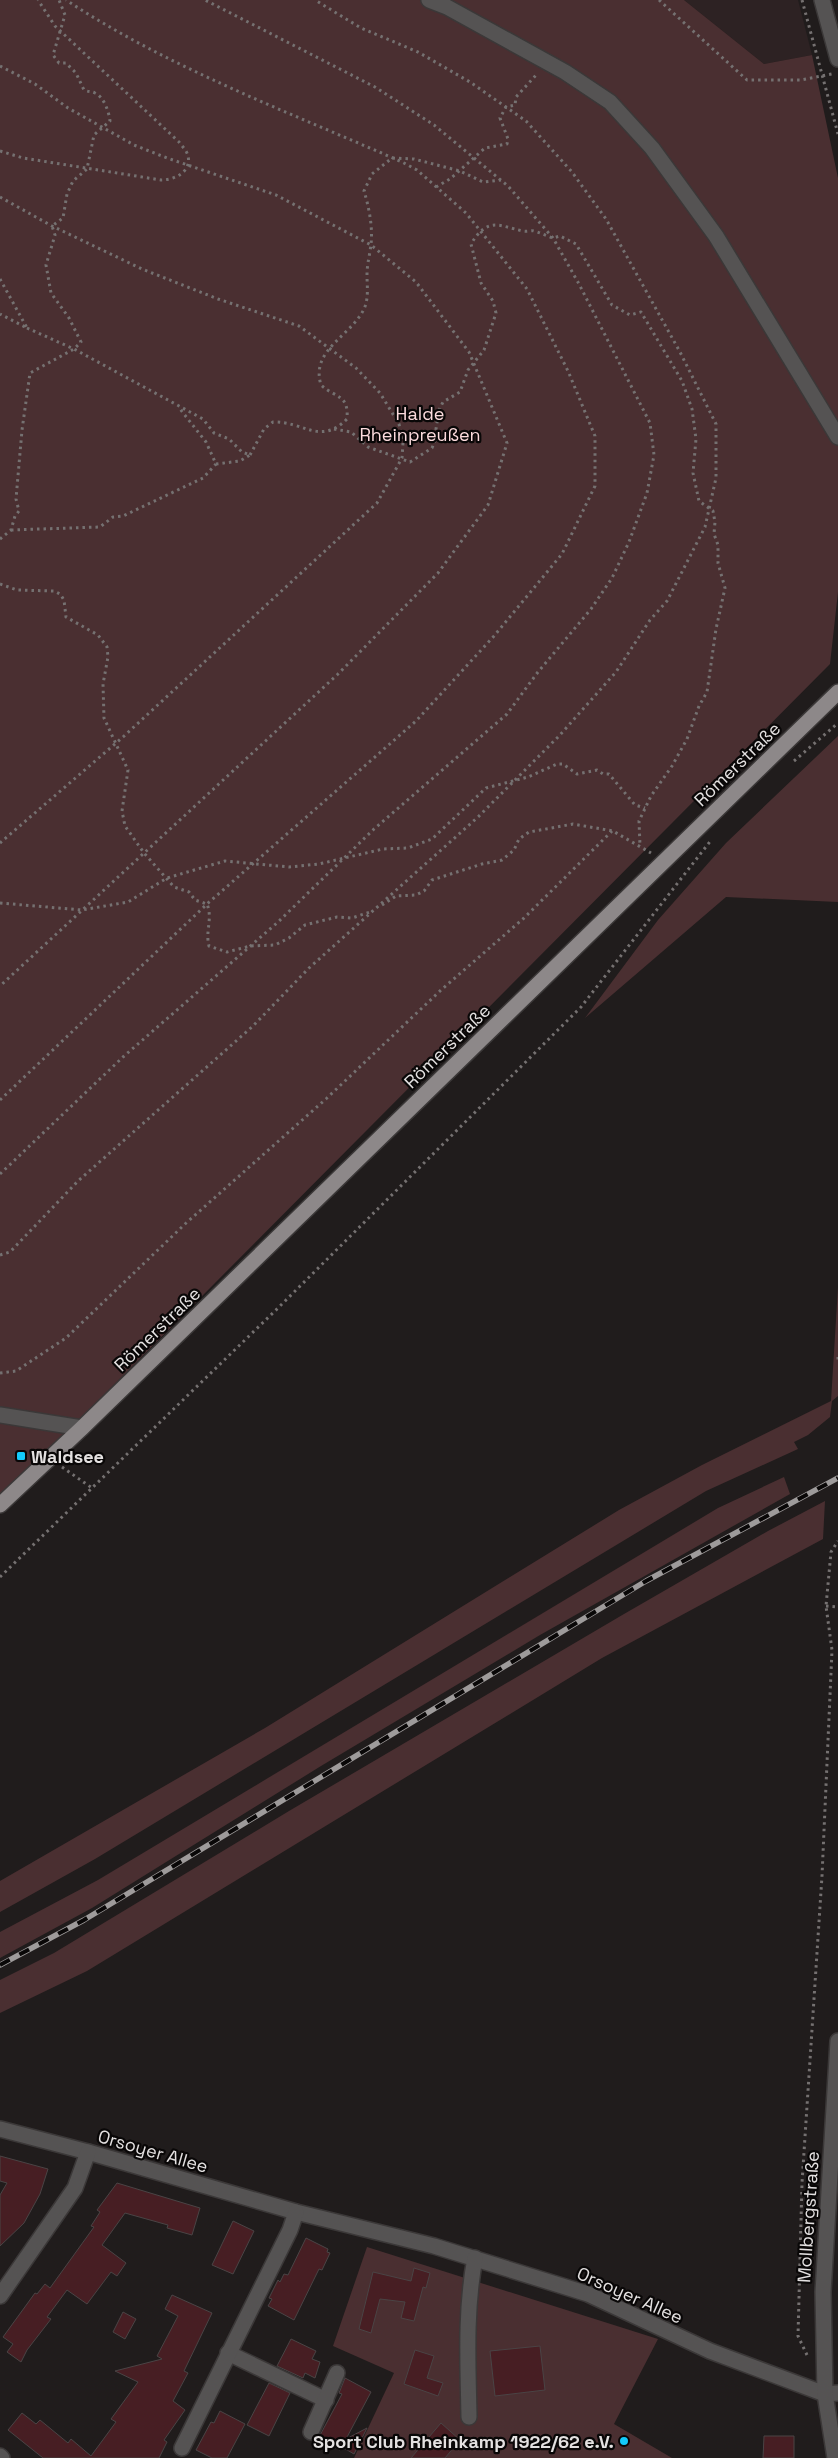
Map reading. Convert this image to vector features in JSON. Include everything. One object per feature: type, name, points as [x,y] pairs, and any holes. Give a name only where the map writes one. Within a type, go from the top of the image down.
[{"type":"main road","name":"Römerstraße","points":[[0,1505],[82,1428],[838,692]]},
{"type":"street","points":[[430,0],[447,7],[545,61],[610,102],[652,148],[716,236],[838,438]]},
{"type":"street","points":[[822,0],[838,59]]},
{"type":"street","points":[[0,1414],[82,1428]]},
{"type":"street","name":"Mollbergstraße","points":[[832,2394],[822,2292],[838,2041]]},
{"type":"street","name":"Orsoyer Allee","points":[[0,2129],[88,2152],[296,2212],[475,2258],[588,2294],[710,2352],[832,2394]]},
{"type":"street","points":[[0,2296],[75,2188],[88,2152]]},
{"type":"street","points":[[182,2448],[290,2230],[296,2212]]},
{"type":"street","points":[[469,2417],[468,2293],[475,2258]]},
{"type":"street","points":[[228,2353],[326,2400]]},
{"type":"street","points":[[311,2432],[337,2373]]},
{"type":"street","points":[[832,2394],[835,2458]]},
{"type":"path","points":[[0,150],[23,158],[114,175],[171,180],[188,165],[188,154],[179,142],[60,30],[38,0]]},
{"type":"path","points":[[52,226],[62,218],[67,194],[73,181],[87,169],[94,135],[102,126],[110,121],[110,114],[102,98],[96,93],[84,90],[76,73],[66,62],[59,63],[53,55],[64,15],[59,0]]},
{"type":"path","points":[[0,1100],[207,904],[416,721],[494,636],[562,554],[595,486],[595,436],[568,371],[527,289],[466,213],[417,170],[207,76],[106,26],[66,0]]},
{"type":"path","points":[[0,1174],[123,1056],[250,946],[374,829],[507,714],[538,672],[591,609],[612,578],[629,542],[647,493],[654,454],[650,423],[601,324],[554,238],[501,180],[434,125],[375,87],[205,0]]},
{"type":"path","points":[[0,1255],[10,1252],[78,1181],[253,1026],[309,968],[478,817],[559,736],[616,672],[650,620],[667,601],[705,528],[716,478],[716,424],[675,344],[606,219],[572,172],[526,121],[470,82],[418,52],[361,28],[315,0]]},
{"type":"path","points":[[659,0],[747,80],[801,80],[838,73]]},
{"type":"path","points":[[802,0],[838,134]]},
{"type":"path","points":[[436,187],[460,171],[474,156],[485,148],[507,144],[508,139],[500,118],[506,107],[515,105],[516,97],[540,72],[545,61]]},
{"type":"path","points":[[0,66],[35,84],[68,108],[134,145],[276,195],[371,246],[416,282],[469,352],[507,443],[488,505],[438,573],[338,674],[0,986]]},
{"type":"path","points":[[11,530],[100,527],[113,518],[123,516],[203,478],[216,464],[240,461],[250,455],[264,429],[273,422],[283,421],[310,431],[327,432],[348,419],[348,410],[340,395],[321,385],[318,375],[328,348],[341,338],[363,309],[367,294],[368,255],[371,246],[367,202],[364,191],[372,174],[392,158],[414,159],[460,171],[483,182],[501,180]]},
{"type":"path","points":[[0,197],[52,226],[142,269],[218,299],[299,326],[356,368],[380,393],[399,424],[403,443],[402,458],[377,503],[116,743],[0,843]]},
{"type":"path","points":[[334,429],[351,432],[368,447],[410,462],[432,448],[437,436],[436,429],[439,410],[443,402],[460,392],[468,370],[484,350],[496,313],[493,302],[481,283],[472,252],[471,244],[480,231],[499,224],[520,230],[534,231],[554,238],[560,236],[576,244],[612,305],[630,315],[641,312],[682,381],[692,409],[696,439],[694,473],[699,501],[713,510],[714,534],[718,545],[718,563],[725,588],[716,629],[707,692],[699,706],[687,739],[639,821],[640,846]]},
{"type":"path","points":[[0,539],[11,530],[15,516],[19,511],[16,499],[22,430],[30,373],[74,349],[81,342],[73,325],[51,293],[46,265],[55,235],[52,226]]},
{"type":"path","points":[[0,279],[27,328]]},
{"type":"path","points":[[0,314],[74,349],[180,409],[202,419],[214,433],[229,439],[242,452],[250,455]]},
{"type":"path","points":[[180,409],[206,442],[216,464]]},
{"type":"path","points":[[0,584],[17,590],[54,591],[60,594],[64,600],[66,617],[98,635],[107,647],[108,657],[103,684],[104,718],[128,770],[122,811],[125,826],[144,853],[174,887],[189,892],[195,900],[207,904],[211,914],[207,939],[208,946],[227,952],[250,946],[275,945],[289,938],[305,925],[337,917],[352,918],[373,911],[396,896],[416,896],[424,891],[432,880],[482,864],[502,860],[514,850],[519,839],[529,832],[572,824],[613,831],[663,862]]},
{"type":"path","points":[[786,767],[838,723]]},
{"type":"path","points":[[0,904],[82,910],[128,902],[167,878],[224,861],[289,867],[319,864],[383,849],[408,848],[432,839],[486,788],[528,777],[557,764],[563,764],[577,774],[597,770],[603,774],[610,774],[628,798],[636,805],[645,808]]},
{"type":"path","points":[[0,1373],[16,1371],[66,1338],[185,1224],[327,1098],[441,990],[524,918],[613,831]]},
{"type":"path","points":[[0,1577],[278,1308],[581,1007],[716,834]]},
{"type":"path","points":[[49,1458],[92,1488]]},
{"type":"path","points":[[810,2361],[798,2336],[802,2183],[822,1876],[832,1650],[826,1606],[831,1552],[838,1541]]},
{"type":"path","points":[[826,1606],[838,1607]]},
{"type":"shaded area","points":[[684,0],[798,0],[812,55],[764,64]]},
{"type":"green space","name":"Halde Rheinpreußen","points":[[0,0],[684,0],[764,64],[812,55],[838,178],[838,592],[830,664],[61,1438],[0,1495]]},
{"type":"green space","points":[[838,736],[838,902],[726,897],[585,1018],[658,920],[726,843]]},
{"type":"green space","points":[[838,1287],[838,1396],[832,1401],[830,1417],[808,1435],[794,1442],[798,1449],[706,1491],[95,1859],[0,1912],[0,1881],[265,1728],[619,1510],[702,1465],[831,1401]]},
{"type":"green space","points":[[784,1477],[790,1494],[540,1635],[321,1766],[92,1908],[0,1958],[0,1932],[98,1880],[718,1508]]},
{"type":"green space","points":[[825,1501],[823,1539],[602,1658],[87,1971],[0,2013],[0,1980],[54,1953],[289,1811],[624,1614],[768,1531]]},
{"type":"green space","points":[[367,2247],[658,2339],[614,2424],[672,2458],[354,2458],[394,2373],[333,2346]]},
{"type":"building","points":[[0,2156],[48,2169],[40,2194],[24,2223],[0,2246],[0,2195],[7,2183],[0,2181]]},
{"type":"building","points":[[117,2183],[200,2208],[192,2235],[167,2228],[168,2225],[125,2213],[102,2245],[126,2263],[117,2276],[111,2272],[87,2304],[67,2290],[47,2317],[51,2319],[27,2350],[21,2362],[7,2352],[13,2344],[3,2337],[35,2293],[37,2294],[45,2284],[50,2288],[94,2227],[91,2226],[100,2212],[97,2210]]},
{"type":"building","points":[[233,2221],[254,2231],[233,2274],[212,2265]]},
{"type":"building","points":[[306,2238],[328,2249],[327,2252],[330,2253],[322,2270],[319,2269],[294,2320],[268,2306],[272,2299],[269,2298],[278,2280],[280,2282],[284,2274],[288,2275]]},
{"type":"building","points":[[414,2268],[430,2273],[426,2288],[423,2287],[414,2321],[401,2318],[405,2302],[380,2299],[371,2333],[359,2329],[373,2272],[411,2281]]},
{"type":"building","points":[[172,2295],[212,2313],[184,2371],[188,2373],[173,2401],[185,2410],[164,2440],[167,2442],[159,2458],[43,2458],[8,2430],[22,2413],[36,2424],[40,2420],[68,2443],[71,2439],[91,2456],[116,2422],[111,2419],[138,2382],[115,2371],[162,2359],[157,2356],[178,2316],[165,2309]]},
{"type":"building","points":[[123,2312],[136,2319],[125,2339],[113,2332]]},
{"type":"building","points":[[291,2339],[316,2351],[312,2359],[320,2362],[315,2378],[305,2373],[303,2378],[277,2366]]},
{"type":"building","points":[[540,2346],[545,2390],[495,2396],[490,2351]]},
{"type":"building","points":[[415,2350],[434,2356],[427,2378],[443,2383],[438,2396],[404,2384]]},
{"type":"building","points":[[345,2378],[371,2392],[346,2439],[367,2428],[354,2454],[342,2447],[340,2450],[318,2439],[342,2394],[339,2393]]},
{"type":"building","points":[[269,2383],[290,2393],[269,2436],[247,2425]]},
{"type":"building","points":[[220,2411],[245,2424],[227,2458],[212,2458],[196,2450],[211,2422],[214,2423]]},
{"type":"building","points":[[441,2423],[460,2440],[445,2458],[411,2458]]},
{"type":"building","points":[[764,2436],[794,2436],[794,2458],[763,2458]]},
{"type":"railway","points":[[0,1965],[84,1920],[646,1581],[838,1478]]},
{"type":"place","name":"Waldsee","points":[[21,1456]]},
{"type":"place","name":"Sport Club Rheinkamp 1922/62 e.V.","points":[[624,2441]]}]
